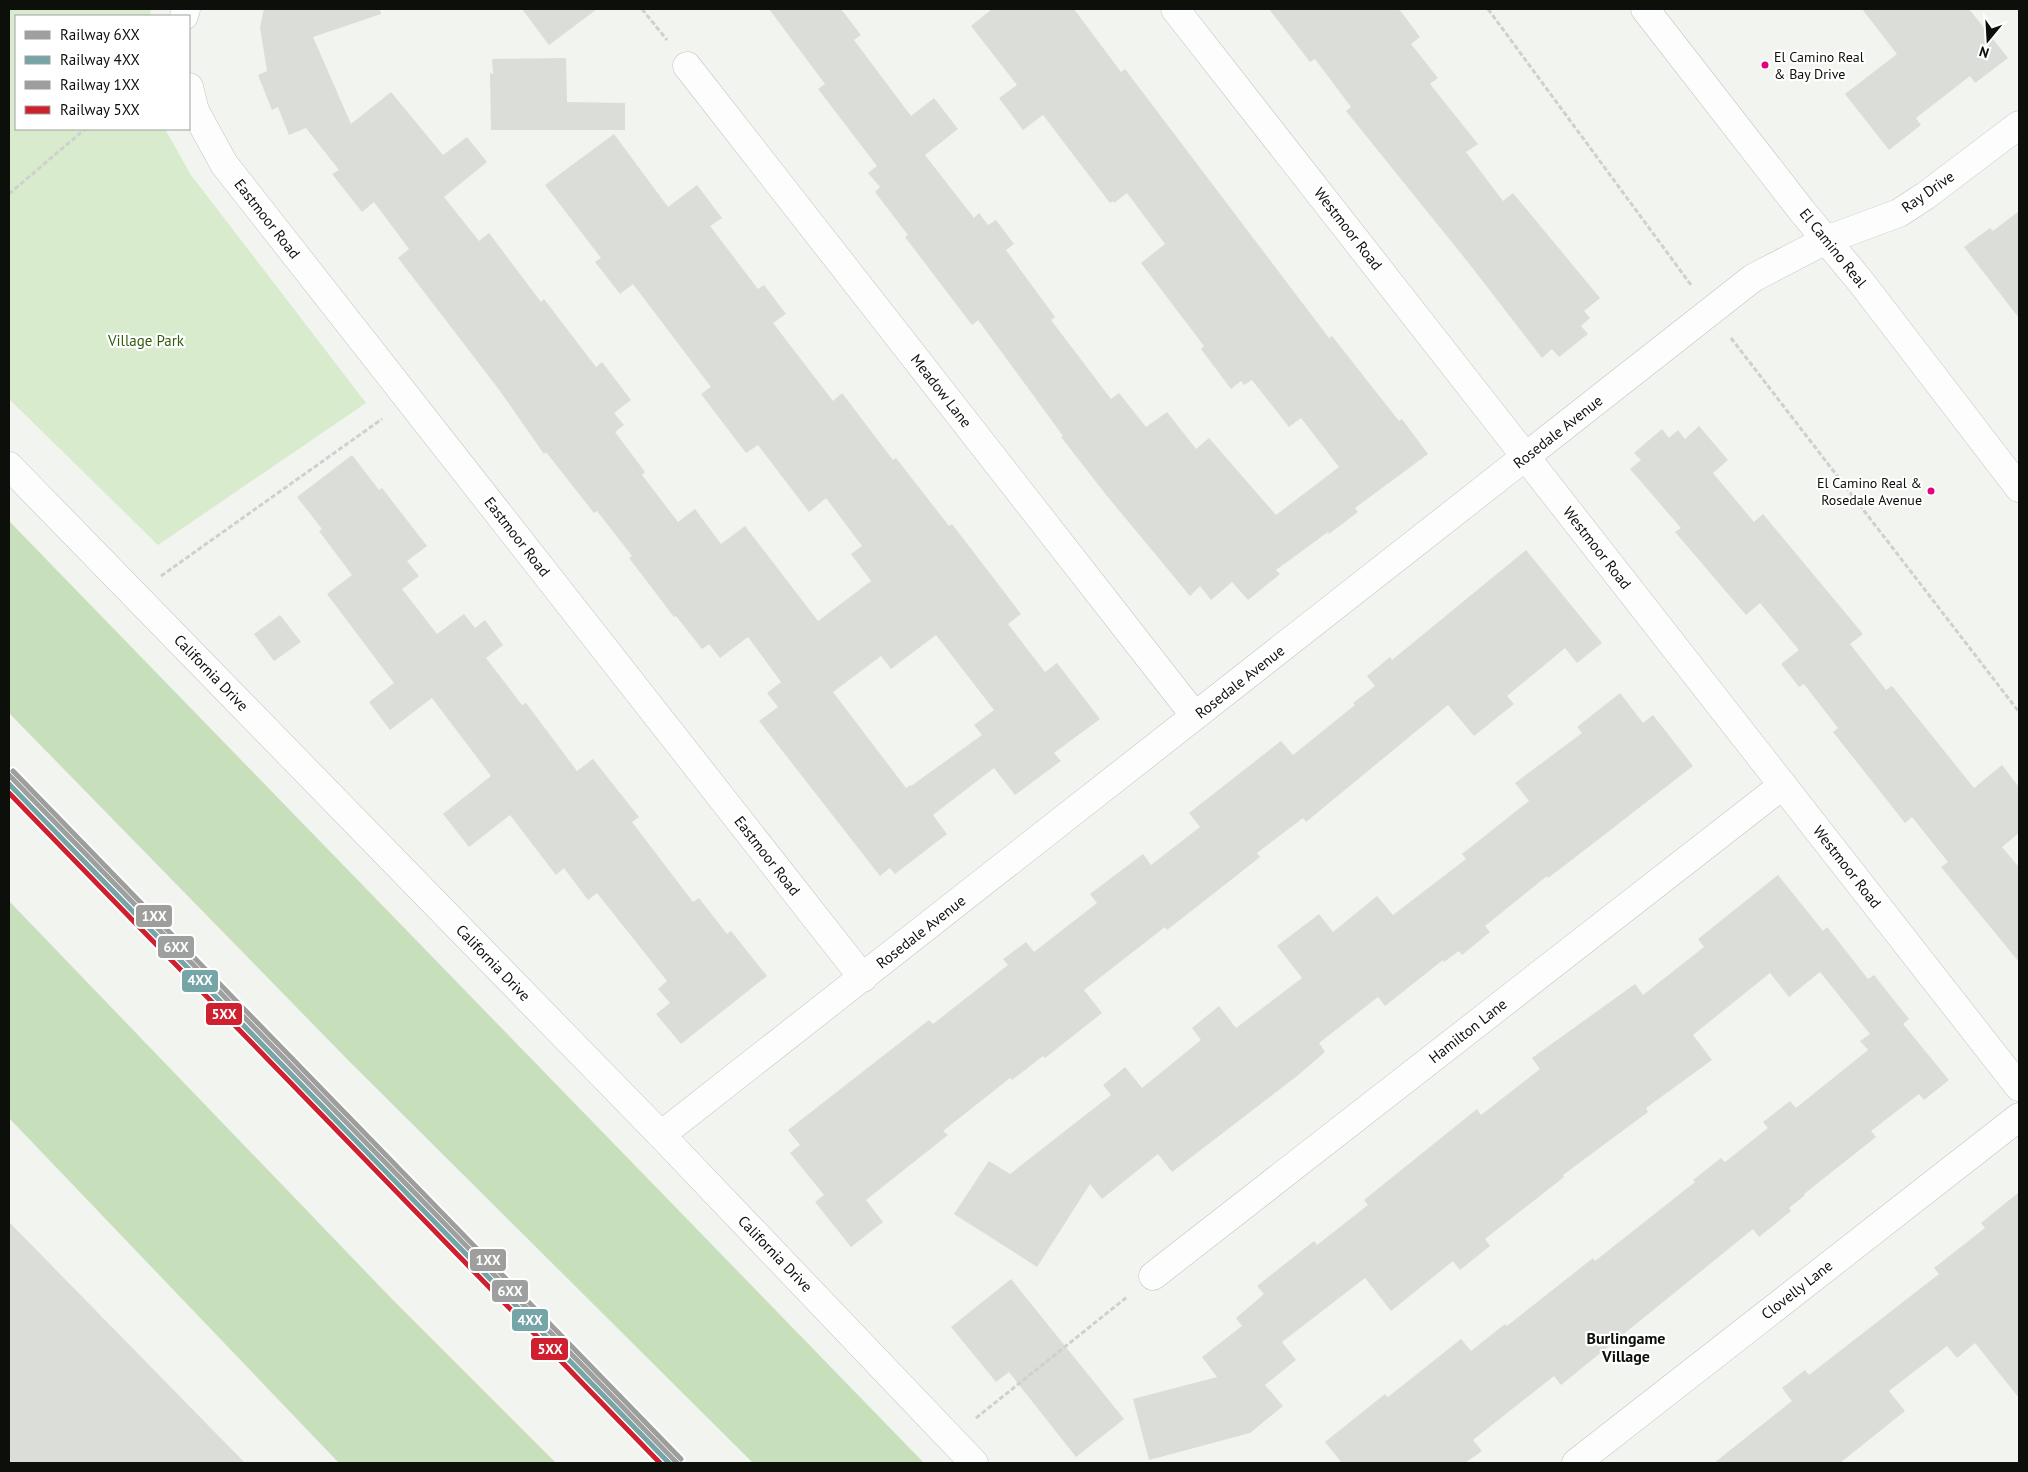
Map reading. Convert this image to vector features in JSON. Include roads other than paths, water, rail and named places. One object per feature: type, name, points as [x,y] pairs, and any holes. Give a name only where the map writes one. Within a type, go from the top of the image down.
[{"type":"street","name":"Westmoor Road","points":[[1175,9],[2019,1087]]},
{"type":"street","name":"El Camino Real","points":[[1645,9],[1861,282],[2019,488]]},
{"type":"street","name":"Meadow Lane","points":[[687,66],[1196,716]]},
{"type":"street","name":"Eastmoor Road","points":[[190,92],[194,111],[224,164],[863,978]]},
{"type":"street","name":"Ray Drive","points":[[1826,240],[1899,213],[2019,125]]},
{"type":"street","name":"Rosedale Avenue","points":[[662,1135],[1753,278],[1826,240]]},
{"type":"street","name":"California Drive","points":[[9,466],[662,1135],[974,1463]]},
{"type":"street","name":"Hamilton Lane","points":[[1153,1276],[1783,785]]},
{"type":"street","name":"Clovelly Lane","points":[[1576,1463],[2019,1117]]},
{"type":"rail line","name":"1XX","points":[[13,771],[681,1459]]},
{"type":"rail line","name":"6XX","points":[[9,775],[677,1463]]},
{"type":"rail line","name":"4XX","points":[[9,784],[669,1463]]},
{"type":"rail line","name":"5XX","points":[[9,793],[660,1463]]},
{"type":"place","name":"El Camino Real & Bay Drive","points":[[1765,65]]},
{"type":"place","name":"El Camino Real & Rosedale Avenue","points":[[1931,491]]},
{"type":"district","name":"Burlingame Village","points":[[1626,1347]]},
{"type":"park label","name":"Village Park","points":[[146,341]]}]
